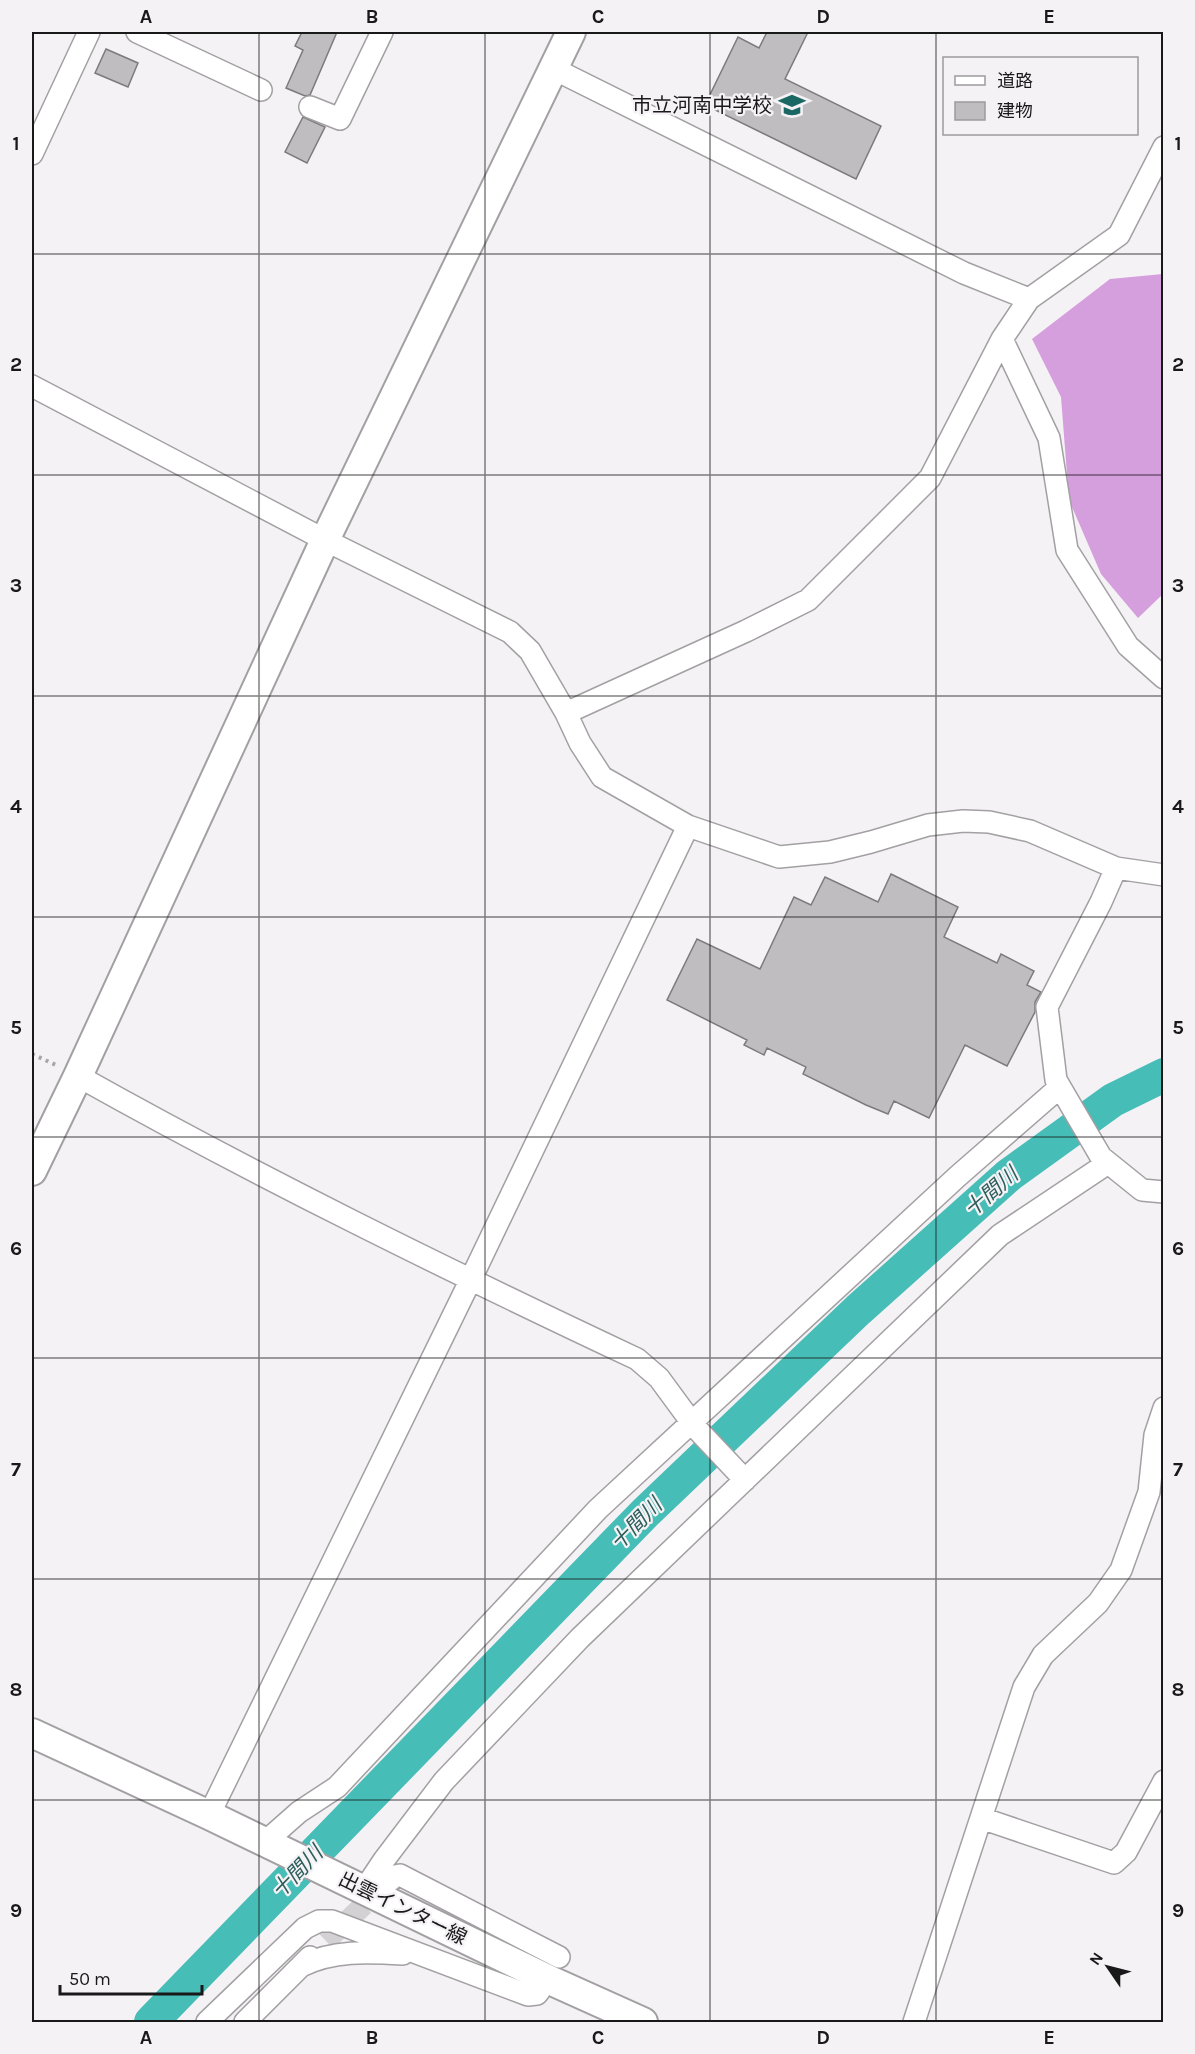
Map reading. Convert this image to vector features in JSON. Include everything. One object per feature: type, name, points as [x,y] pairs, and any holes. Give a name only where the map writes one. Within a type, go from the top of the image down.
[{"type":"street","points":[[32,154],[89,32]]},
{"type":"street","points":[[136,32],[261,90]]},
{"type":"street","points":[[310,107],[340,119],[382,32]]},
{"type":"street","points":[[32,1171],[325,540],[571,32]]},
{"type":"street","points":[[554,69],[964,273],[1029,299]]},
{"type":"street","points":[[566,713],[746,631],[808,600],[930,478],[1002,339],[1029,299],[1119,236],[1164,147]]},
{"type":"street","points":[[1002,339],[1049,438],[1067,550],[1128,646],[1164,678]]},
{"type":"street","points":[[32,386],[325,540],[510,632],[530,651],[566,713],[580,743],[602,777],[687,826],[779,857],[830,852],[928,825],[963,821],[989,822],[1030,831],[1116,868],[1164,875]]},
{"type":"street","points":[[209,1815],[470,1281],[687,826]]},
{"type":"street","points":[[1116,868],[1047,1006],[1056,1080],[1105,1160],[1142,1190],[1164,1192]]},
{"type":"street","points":[[78,1076],[185,1136],[470,1281],[637,1359],[659,1378],[693,1425],[741,1476]]},
{"type":"street","points":[[272,1846],[299,1812],[337,1787],[598,1509],[693,1425],[958,1176],[1063,1092]]},
{"type":"street","points":[[367,1885],[444,1781],[580,1638],[741,1476],[1000,1235],[1105,1160]]},
{"type":"street","points":[[914,2022],[1024,1687],[1043,1655],[1098,1603],[1121,1570],[1149,1492],[1155,1435],[1164,1408]]},
{"type":"street","name":"出雲インター線","points":[[32,1733],[272,1846],[367,1885],[554,1982],[643,2022]]},
{"type":"street","points":[[981,1818],[1114,1863],[1126,1852],[1164,1781]]},
{"type":"street","points":[[367,1885],[400,1875],[559,1957]]},
{"type":"street","points":[[207,2022],[305,1928],[319,1921],[332,1922],[528,1995],[537,1994],[540,1990]]},
{"type":"street","points":[[245,2022],[326,1941]]},
{"type":"street","points":[[301,1966],[339,1953],[420,1954]]},
{"type":"path","points":[[32,1054],[78,1076]]},
{"type":"shaded area","points":[[1163,274],[1163,594],[1138,618],[1101,574],[1069,500],[1061,397],[1032,339],[1110,279]]},
{"type":"building","points":[[302,32],[337,32],[310,95],[305,96],[286,88],[303,50],[295,46]]},
{"type":"building","points":[[767,32],[808,32],[785,79],[881,126],[856,179],[705,105],[738,37],[759,48]]},
{"type":"building","points":[[106,49],[138,63],[128,87],[95,73]]},
{"type":"building","points":[[303,117],[325,127],[307,163],[285,152]]},
{"type":"building","points":[[891,874],[958,907],[944,937],[997,963],[1001,954],[1034,971],[1027,985],[1041,992],[1035,1002],[1035,1012],[1007,1066],[965,1045],[929,1118],[894,1101],[888,1114],[866,1105],[803,1074],[806,1067],[767,1048],[764,1055],[744,1045],[747,1040],[667,1000],[697,939],[760,969],[794,897],[811,905],[825,877],[878,902]]},
{"type":"waterway","name":"十間川","points":[[151,2022],[645,1513],[858,1310],[1009,1175],[1113,1100],[1164,1075]]},
{"type":"tunnel","points":[[326,1941],[383,1887]]},
{"type":"place","name":"市立河南中学校","points":[[792,105]]}]
